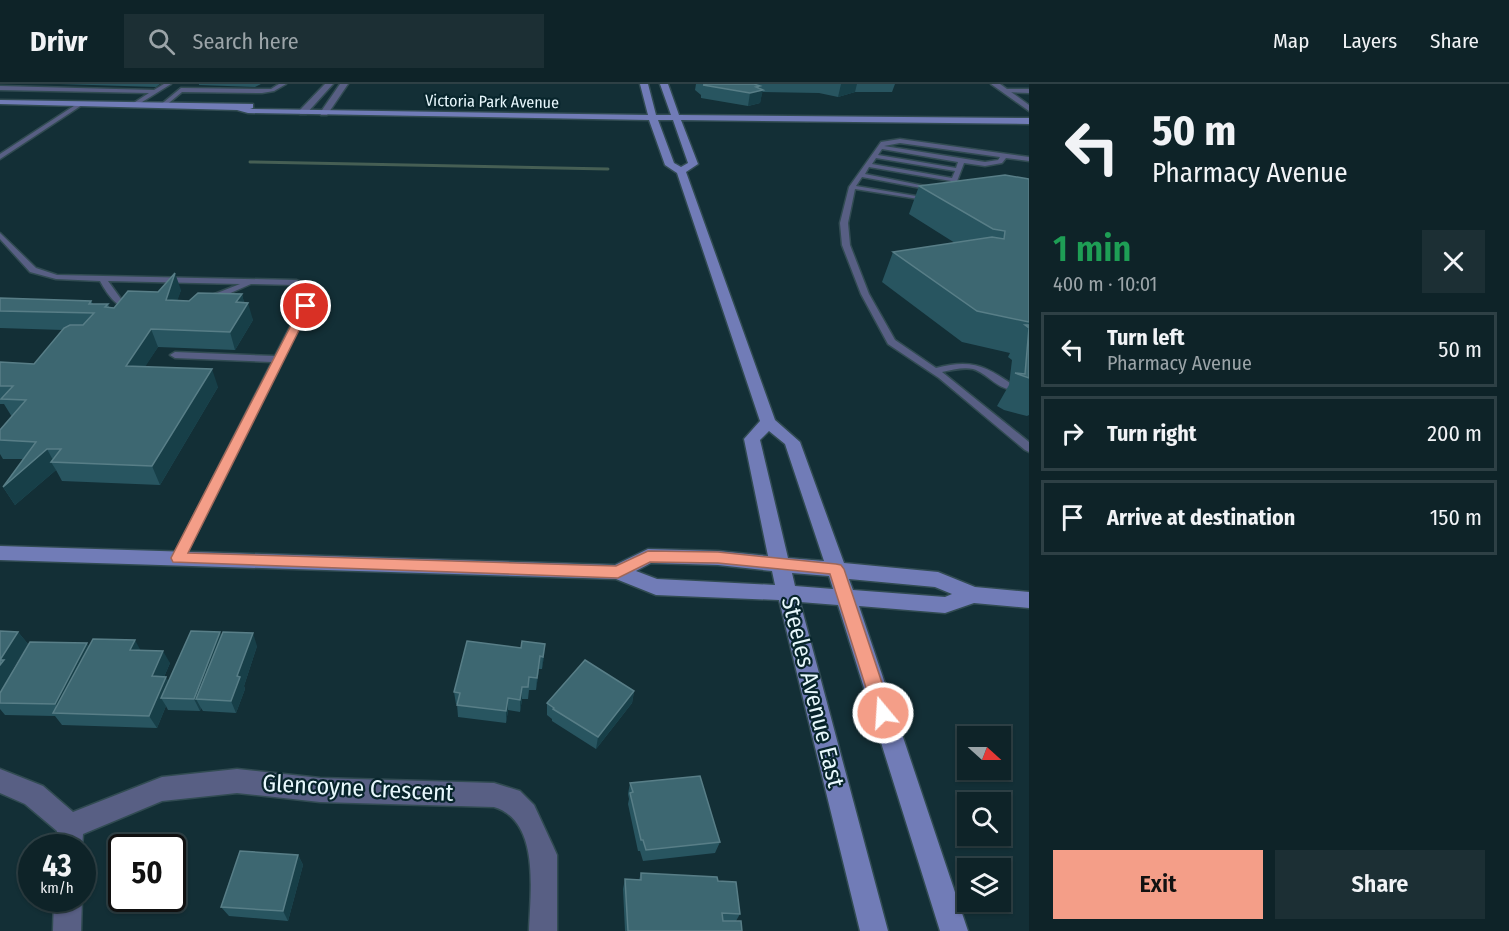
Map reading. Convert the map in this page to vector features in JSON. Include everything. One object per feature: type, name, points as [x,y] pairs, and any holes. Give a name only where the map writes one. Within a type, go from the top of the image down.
[{"type":"main road","points":[[644,84],[652,115],[670,165],[681,171],[768,422],[792,442],[836,569],[954,931]]},
{"type":"main road","points":[[664,84],[693,164],[681,171]]},
{"type":"main road","name":"Victoria Park Avenue","points":[[0,102],[238,108],[248,111],[306,109],[1029,122]]},
{"type":"main road","name":"Steeles Avenue East","points":[[768,422],[752,439],[780,564],[874,931]]},
{"type":"main road","points":[[0,553],[618,572],[656,587],[788,593],[945,605],[973,595]]},
{"type":"main road","points":[[618,572],[648,556],[718,558],[938,580],[973,595],[1029,600]]},
{"type":"street","points":[[306,109],[329,84]]},
{"type":"street","points":[[327,110],[344,84]]},
{"type":"street","points":[[995,84],[1029,109]]},
{"type":"street","points":[[0,781],[34,795],[67,834]]},
{"type":"street","name":"Glencoyne Crescent","points":[[76,834],[162,789],[237,781],[320,790],[494,795],[512,800],[525,814],[544,855],[543,931]]},
{"type":"street","points":[[67,931],[68,912]]},
{"type":"lane","points":[[134,105],[168,84]]},
{"type":"lane","points":[[162,106],[181,90],[262,92],[283,84]]},
{"type":"lane","points":[[0,88],[154,92]]},
{"type":"lane","points":[[1005,91],[1029,91]]},
{"type":"lane","points":[[0,157],[80,104]]},
{"type":"lane","points":[[1029,159],[900,141],[883,143],[852,188],[844,223],[846,244],[865,294],[891,342],[934,371],[1029,448]]},
{"type":"lane","points":[[880,147],[986,164],[1000,162],[1004,156]]},
{"type":"lane","points":[[875,156],[958,170]]},
{"type":"lane","points":[[852,188],[930,200],[947,198],[962,161]]},
{"type":"lane","points":[[868,165],[954,180]]},
{"type":"lane","points":[[861,175],[950,191]]},
{"type":"lane","points":[[0,235],[33,270],[56,277],[296,283],[314,289],[178,558]]},
{"type":"lane","points":[[103,278],[114,299],[122,305],[146,306]]},
{"type":"lane","points":[[204,301],[253,282]]},
{"type":"lane","points":[[175,355],[279,359]]},
{"type":"lane","points":[[934,371],[958,364],[984,368],[1009,387]]},
{"type":"lane","points":[[862,885],[879,931]]},
{"type":"building","points":[[704,84],[754,84],[763,90],[750,93]]},
{"type":"building","points":[[1005,175],[1029,179],[1029,322],[977,311],[893,252],[992,237],[1004,239],[1005,231],[993,229],[919,186]]},
{"type":"building","points":[[175,273],[166,300],[189,301],[198,293],[242,294],[236,302],[248,303],[230,332],[151,329],[126,366],[212,369],[152,466],[51,462],[61,449],[47,449],[3,487],[36,442],[0,440],[0,430],[26,400],[1,399],[13,386],[0,386],[0,362],[34,364],[64,328],[70,325],[83,325],[94,313],[0,311],[0,298],[91,301],[89,304],[108,304],[105,307],[114,308],[128,291],[158,292]]},
{"type":"building","points":[[1029,328],[1029,378],[1015,373],[1025,374]]},
{"type":"building","points":[[0,631],[18,632],[0,660]]},
{"type":"building","points":[[191,631],[220,632],[194,699],[161,698]]},
{"type":"building","points":[[223,632],[253,633],[237,676],[240,677],[231,701],[196,699]]},
{"type":"building","points":[[93,639],[135,640],[130,650],[163,651],[152,676],[166,677],[149,716],[53,713]]},
{"type":"building","points":[[467,641],[521,648],[522,641],[545,644],[543,657],[540,656],[537,678],[529,677],[528,687],[522,687],[520,700],[508,698],[506,711],[457,705],[460,693],[454,692]]},
{"type":"building","points":[[30,642],[87,643],[55,704],[0,703],[0,693]]},
{"type":"building","points":[[585,660],[634,691],[598,737],[547,703]]},
{"type":"building","points":[[700,776],[720,842],[646,850],[641,840],[630,793],[633,792],[630,783]]},
{"type":"building","points":[[240,851],[298,855],[283,911],[221,907]]},
{"type":"building","points":[[641,873],[717,877],[718,881],[736,882],[740,914],[722,913],[723,921],[741,921],[742,931],[628,931],[625,879],[641,880]]},
{"type":"waterway","points":[[250,162],[608,169]]},
{"type":"route","points":[[306,306],[178,558],[618,572],[648,556],[718,558],[836,569],[883,713]]}]
